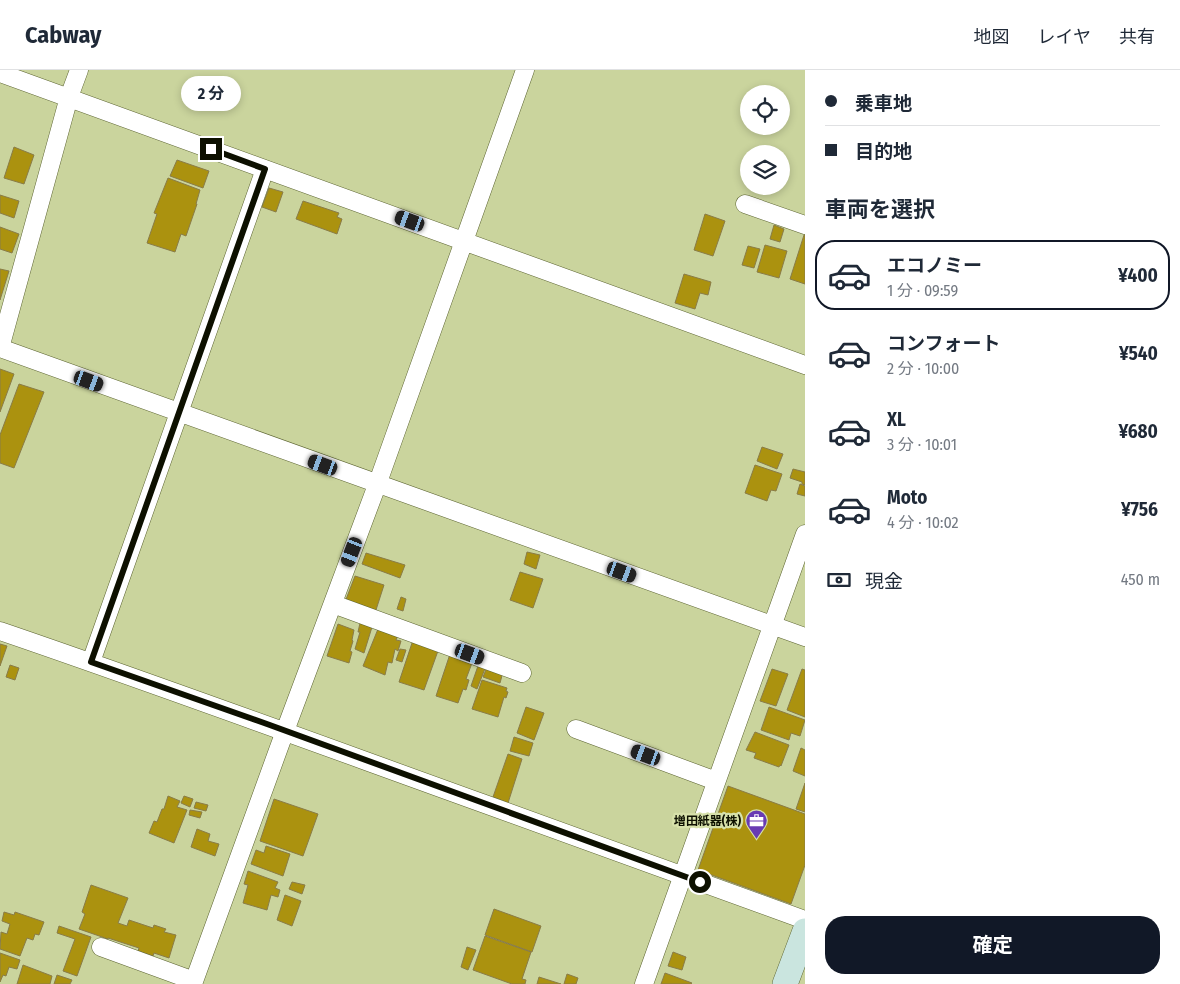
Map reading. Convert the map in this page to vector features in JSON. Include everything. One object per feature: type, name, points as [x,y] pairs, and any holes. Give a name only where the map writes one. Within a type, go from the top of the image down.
[{"type":"main road","points":[[785,984],[805,930]]},
{"type":"street","points":[[79,70],[0,348],[805,638]]},
{"type":"street","points":[[101,947],[194,983],[285,731],[378,485],[525,70]]},
{"type":"street","points":[[0,73],[805,364]]},
{"type":"street","points":[[91,662],[265,169]]},
{"type":"street","points":[[745,204],[805,226]]},
{"type":"street","points":[[644,984],[805,534]]},
{"type":"street","points":[[333,604],[522,673]]},
{"type":"street","points":[[0,631],[285,731],[805,920]]},
{"type":"street","points":[[576,729],[716,781]]},
{"type":"building","points":[[14,147],[34,155],[24,184],[4,178]]},
{"type":"building","points":[[177,160],[209,171],[203,188],[170,176]]},
{"type":"building","points":[[168,178],[200,190],[186,236],[181,234],[175,252],[147,243],[157,214],[154,213]]},
{"type":"building","points":[[269,188],[283,192],[276,212],[262,207]]},
{"type":"building","points":[[0,195],[19,201],[14,218],[0,213]]},
{"type":"building","points":[[303,201],[339,213],[337,217],[342,219],[337,234],[296,219]]},
{"type":"building","points":[[705,214],[725,221],[713,256],[694,250]]},
{"type":"building","points":[[774,225],[784,229],[780,242],[770,239]]},
{"type":"building","points":[[0,227],[19,234],[12,253],[0,249]]},
{"type":"building","points":[[805,235],[805,284],[790,279]]},
{"type":"building","points":[[765,245],[787,251],[779,278],[757,272]]},
{"type":"building","points":[[748,246],[760,249],[754,268],[742,265]]},
{"type":"building","points":[[0,269],[9,271],[0,300]]},
{"type":"building","points":[[684,274],[711,282],[708,295],[700,293],[695,309],[675,303]]},
{"type":"building","points":[[0,369],[14,374],[0,412]]},
{"type":"building","points":[[19,384],[44,392],[14,468],[0,463],[0,435]]},
{"type":"building","points":[[762,447],[783,454],[777,469],[757,461]]},
{"type":"building","points":[[755,465],[782,474],[776,491],[771,490],[767,501],[745,493]]},
{"type":"building","points":[[793,469],[805,472],[805,485],[790,478]]},
{"type":"building","points":[[800,484],[805,486],[805,496],[797,494]]},
{"type":"building","points":[[527,552],[540,555],[536,569],[524,564]]},
{"type":"building","points":[[366,553],[405,565],[400,578],[362,564]]},
{"type":"building","points":[[520,572],[543,579],[533,608],[510,600]]},
{"type":"building","points":[[355,576],[384,585],[375,613],[345,602]]},
{"type":"building","points":[[401,597],[406,599],[403,611],[397,609]]},
{"type":"building","points":[[360,623],[372,627],[364,653],[355,649],[360,632],[358,632]]},
{"type":"building","points":[[338,624],[354,630],[349,663],[327,656]]},
{"type":"building","points":[[378,629],[398,635],[396,640],[401,641],[398,651],[395,649],[392,663],[388,662],[385,675],[363,666]]},
{"type":"building","points":[[413,640],[439,648],[424,690],[399,682]]},
{"type":"building","points":[[0,644],[7,646],[0,666]]},
{"type":"building","points":[[400,649],[406,650],[402,662],[396,660]]},
{"type":"building","points":[[450,654],[472,663],[466,679],[469,680],[466,690],[463,689],[458,703],[436,696]]},
{"type":"building","points":[[479,663],[486,666],[477,689],[471,686]]},
{"type":"building","points":[[10,665],[19,668],[15,680],[6,677]]},
{"type":"building","points":[[487,667],[503,672],[500,683],[483,677]]},
{"type":"building","points":[[772,669],[788,674],[776,706],[760,701]]},
{"type":"building","points":[[802,669],[805,670],[805,717],[787,710]]},
{"type":"building","points":[[482,680],[507,688],[506,691],[508,692],[506,698],[504,697],[498,717],[472,709]]},
{"type":"building","points":[[526,707],[544,713],[534,740],[517,733]]},
{"type":"building","points":[[769,707],[805,720],[800,736],[791,733],[789,740],[761,730]]},
{"type":"building","points":[[755,732],[789,745],[781,766],[779,767],[754,758],[756,753],[746,750]]},
{"type":"building","points":[[514,737],[533,743],[529,756],[510,751]]},
{"type":"building","points":[[801,748],[805,750],[805,776],[793,771]]},
{"type":"building","points":[[508,754],[522,759],[508,803],[493,797]]},
{"type":"building","points":[[805,783],[805,812],[796,809]]},
{"type":"building","name":"増田紙器(株)","points":[[728,786],[805,814],[805,865],[791,904],[698,870]]},
{"type":"building","points":[[168,796],[180,801],[177,807],[187,810],[174,843],[149,833],[154,821],[157,822],[162,809],[164,809]]},
{"type":"building","points":[[184,796],[193,799],[190,807],[181,803]]},
{"type":"building","points":[[274,799],[318,814],[303,856],[260,841]]},
{"type":"building","points":[[196,802],[208,805],[206,811],[194,808]]},
{"type":"building","points":[[190,810],[202,812],[200,818],[189,815]]},
{"type":"building","points":[[197,829],[210,834],[208,841],[219,844],[215,856],[191,847]]},
{"type":"building","points":[[266,846],[290,854],[283,876],[251,864],[256,850],[264,853]]},
{"type":"building","points":[[248,871],[278,882],[275,888],[280,890],[278,897],[271,895],[267,910],[243,903],[248,885],[244,884]]},
{"type":"building","points":[[292,882],[305,885],[302,894],[289,889]]},
{"type":"building","points":[[91,885],[128,898],[118,923],[127,926],[129,920],[153,928],[154,925],[166,929],[164,932],[176,935],[169,958],[154,953],[153,956],[138,951],[139,948],[79,929],[85,914],[82,912]]},
{"type":"building","points":[[285,895],[301,901],[292,926],[277,920]]},
{"type":"building","points":[[494,909],[541,926],[532,952],[485,935]]},
{"type":"building","points":[[4,912],[14,915],[15,912],[44,922],[39,935],[35,934],[33,940],[27,938],[20,956],[0,949],[1,932],[7,934],[10,924],[2,921]]},
{"type":"building","points":[[59,926],[91,937],[77,976],[63,971],[75,939],[57,933]]},
{"type":"building","points":[[485,936],[531,952],[522,979],[526,980],[525,984],[512,984],[473,970]]},
{"type":"building","points":[[467,947],[476,950],[468,970],[461,967]]},
{"type":"building","points":[[673,952],[686,957],[682,970],[668,966]]},
{"type":"building","points":[[0,953],[20,960],[17,969],[9,967],[6,976],[3,975],[0,982]]},
{"type":"building","points":[[23,965],[52,976],[50,984],[17,984]]},
{"type":"building","points":[[665,973],[692,983],[661,984]]},
{"type":"building","points":[[567,974],[578,978],[576,984],[564,984]]},
{"type":"building","points":[[57,975],[72,980],[70,984],[54,984]]},
{"type":"building","points":[[539,977],[561,984],[537,984]]},
{"type":"place","name":"増田紙器(株)","points":[[757,840]]},
{"type":"route","points":[[211,149],[265,169],[91,662],[700,882]]}]
